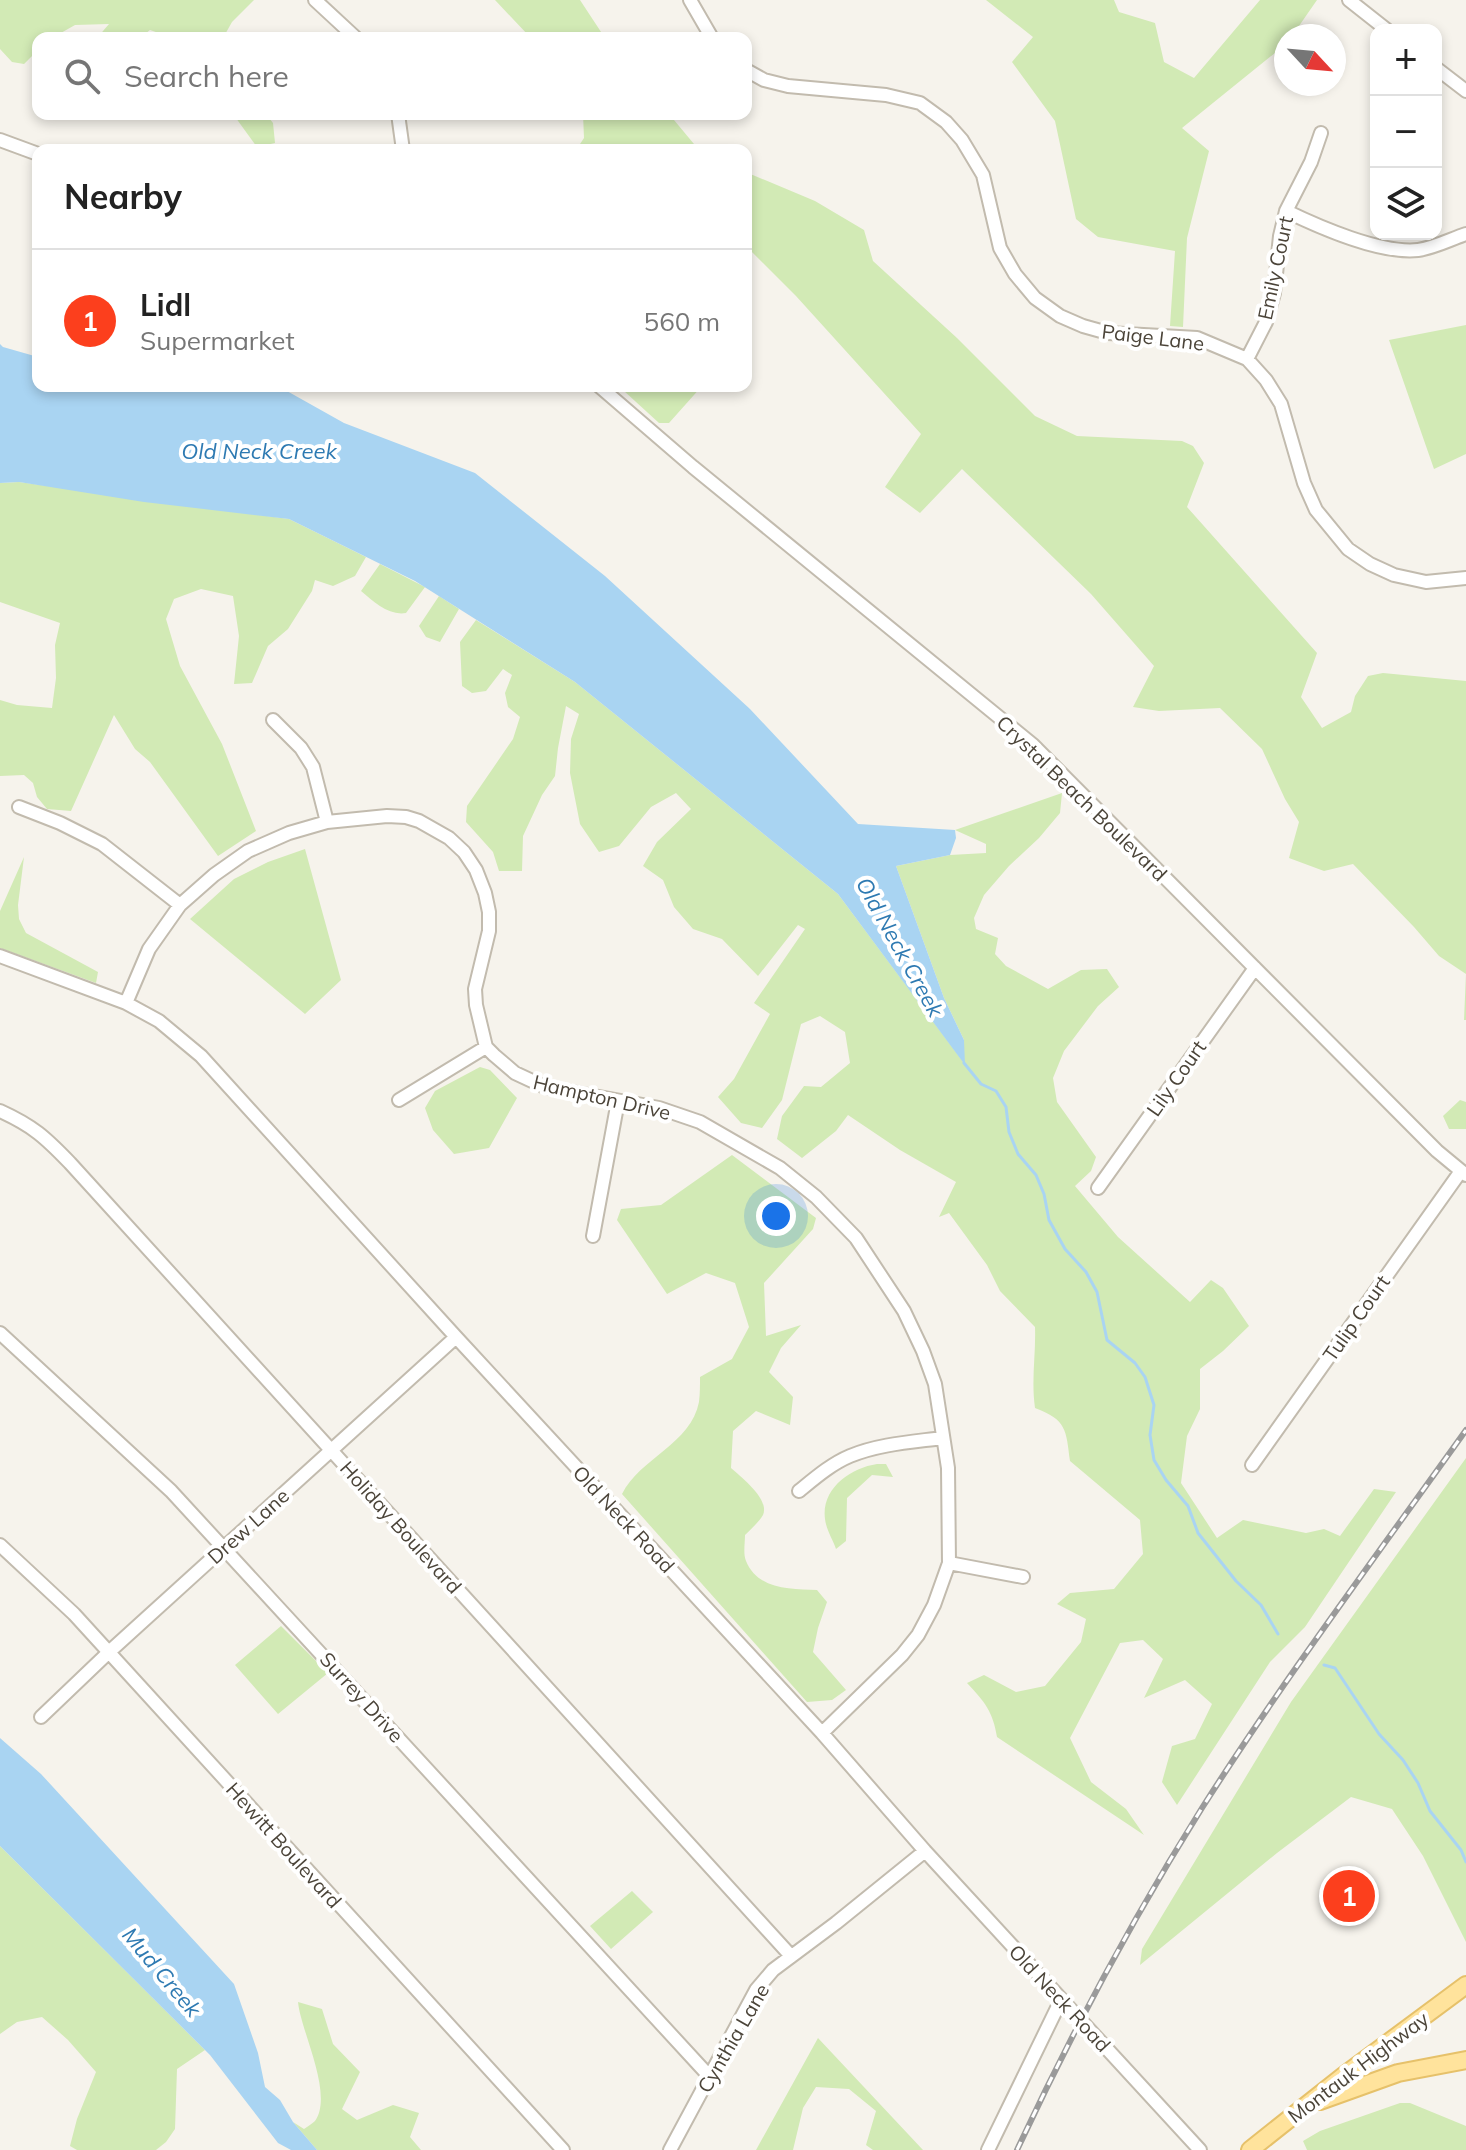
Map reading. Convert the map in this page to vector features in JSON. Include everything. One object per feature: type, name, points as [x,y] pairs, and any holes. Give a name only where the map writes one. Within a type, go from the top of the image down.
[{"type":"main road","points":[[1421,2018],[1466,1974]]},
{"type":"main road","name":"Montauk Highway","points":[[1250,2150],[1466,1985]]},
{"type":"main road","points":[[1304,2107],[1398,2073],[1466,2060]]},
{"type":"street","points":[[315,0],[350,32]]},
{"type":"street","points":[[690,0],[709,32]]},
{"type":"street","points":[[1349,0],[1379,24]]},
{"type":"street","name":"Paige Lane","points":[[752,73],[788,86],[886,95],[920,103],[946,122],[962,140],[983,175],[1000,248],[1015,274],[1035,298],[1060,316],[1083,326],[1108,333],[1197,338],[1247,359],[1266,380],[1281,404],[1304,483],[1316,510],[1348,549],[1394,575],[1426,582],[1466,578]]},
{"type":"street","points":[[1442,73],[1466,91]]},
{"type":"street","points":[[399,120],[402,144]]},
{"type":"street","name":"Emily Court","points":[[1247,359],[1266,322],[1274,293],[1286,211],[1311,162],[1321,133]]},
{"type":"street","points":[[0,140],[32,152]]},
{"type":"street","points":[[1286,211],[1365,242],[1395,249],[1419,250],[1466,234]]},
{"type":"street","name":"Crystal Beach Boulevard","points":[[606,392],[1033,745],[1437,1151],[1463,1173]]},
{"type":"street","points":[[273,720],[301,748],[313,767],[327,822]]},
{"type":"street","points":[[19,807],[102,844],[180,905]]},
{"type":"street","points":[[126,1003],[149,949],[180,905],[248,851],[289,833],[327,822],[406,817],[431,827],[464,852],[476,870],[485,893],[489,931],[475,989],[486,1047],[399,1100]]},
{"type":"street","name":"Old Neck Road","points":[[0,956],[126,1003],[159,1021],[201,1056],[1200,2150]]},
{"type":"street","name":"Lily Court","points":[[1098,1188],[1255,968]]},
{"type":"street","name":"Hampton Drive","points":[[486,1047],[515,1073],[531,1082],[659,1108],[700,1122],[780,1168],[816,1197],[850,1232],[904,1311],[935,1384],[948,1468],[949,1563],[934,1605],[910,1645],[822,1733]]},
{"type":"street","points":[[593,1236],[618,1101]]},
{"type":"street","name":"Holiday Boulevard","points":[[0,1111],[42,1134],[791,1956]]},
{"type":"street","name":"Tulip Court","points":[[1252,1465],[1463,1173]]},
{"type":"street","name":"Surrey Drive","points":[[0,1333],[171,1491],[710,2077]]},
{"type":"street","name":"Drew Lane","points":[[41,1717],[456,1337]]},
{"type":"street","points":[[799,1491],[848,1457],[873,1448],[942,1438]]},
{"type":"street","name":"Hewitt Boulevard","points":[[0,1545],[74,1614],[563,2150]]},
{"type":"street","points":[[949,1563],[1023,1577]]},
{"type":"street","name":"Cynthia Lane","points":[[670,2150],[756,1990],[773,1970],[925,1851]]},
{"type":"street","points":[[988,2150],[1061,2000]]},
{"type":"green space","points":[[0,0],[254,0],[226,32],[102,32],[109,24],[75,25],[63,32],[32,32],[32,56],[24,64],[12,62],[0,49]]},
{"type":"green space","points":[[495,0],[580,0],[601,32],[525,32]]},
{"type":"green space","points":[[986,0],[1114,0],[1119,12],[1155,23],[1164,62],[1194,78],[1260,0],[1317,0],[1300,24],[1274,24],[1274,54],[1182,128],[1209,151],[1187,238],[1183,327],[1170,326],[1175,251],[1098,237],[1076,219],[1055,121],[1012,62],[1033,37]]},
{"type":"green space","points":[[237,120],[271,120],[273,123],[275,143],[255,144]]},
{"type":"green space","points":[[583,120],[674,120],[694,144],[580,144],[584,138]]},
{"type":"green space","points":[[752,175],[815,201],[864,230],[873,261],[957,338],[1035,416],[1077,436],[1182,441],[1193,446],[1204,463],[1187,507],[1317,653],[1301,697],[1322,728],[1351,712],[1355,696],[1368,676],[1383,673],[1466,681],[1466,974],[1439,956],[1353,864],[1324,871],[1289,858],[1299,822],[1262,749],[1220,708],[1159,711],[1133,707],[1154,666],[1091,594],[962,469],[920,513],[885,487],[921,434],[752,252]]},
{"type":"green space","points":[[1466,325],[1466,454],[1434,469],[1389,340]]},
{"type":"green space","points":[[625,392],[697,392],[669,423],[659,423]]},
{"type":"green space","points":[[19,482],[289,519],[366,557],[355,576],[333,586],[315,580],[312,591],[288,629],[268,646],[252,683],[234,684],[239,636],[233,596],[201,589],[174,599],[166,619],[180,666],[222,744],[256,831],[218,856],[150,762],[135,749],[114,715],[71,811],[47,809],[37,797],[33,783],[24,775],[0,776],[0,700],[52,708],[56,678],[55,645],[60,623],[0,602],[0,483]]},
{"type":"green space","points":[[380,564],[425,587],[406,613],[388,610],[361,591]]},
{"type":"green space","points":[[439,596],[459,609],[440,642],[426,637],[419,626]]},
{"type":"green space","points":[[476,620],[575,682],[838,894],[964,1063],[964,1040],[944,998],[896,866],[950,855],[986,853],[986,844],[955,830],[1062,793],[1060,813],[984,895],[974,918],[976,929],[998,938],[995,954],[1006,966],[1048,989],[1081,970],[1107,969],[1119,987],[1098,1006],[1064,1051],[1053,1078],[1057,1102],[1096,1157],[1091,1171],[1075,1186],[1118,1237],[1190,1302],[1211,1280],[1223,1288],[1249,1326],[1200,1369],[1200,1409],[1187,1436],[1181,1483],[1217,1538],[1243,1520],[1306,1533],[1324,1529],[1340,1536],[1374,1489],[1396,1492],[1305,1627],[1270,1662],[1177,1805],[1162,1782],[1172,1746],[1195,1739],[1212,1704],[1185,1680],[1144,1698],[1163,1659],[1143,1640],[1120,1643],[1070,1738],[1091,1782],[1126,1809],[1144,1835],[997,1737],[987,1708],[967,1683],[984,1675],[1016,1692],[1045,1686],[1081,1642],[1086,1619],[1057,1604],[1070,1593],[1114,1589],[1143,1554],[1140,1520],[1070,1461],[1063,1427],[1046,1412],[1035,1408],[1035,1327],[1000,1291],[987,1265],[949,1213],[939,1217],[956,1182],[848,1115],[836,1131],[802,1158],[777,1139],[782,1116],[804,1086],[821,1087],[850,1063],[845,1032],[820,1016],[801,1024],[782,1100],[762,1128],[741,1123],[718,1097],[734,1079],[770,1014],[754,1003],[805,929],[798,925],[758,976],[722,939],[693,929],[674,907],[663,880],[643,866],[657,842],[691,809],[676,793],[651,807],[619,846],[599,852],[580,824],[570,773],[571,739],[579,714],[566,706],[555,776],[542,795],[523,836],[522,871],[499,871],[493,852],[466,822],[467,806],[513,739],[520,717],[508,707],[505,693],[512,675],[503,669],[486,691],[472,693],[462,686],[460,642]]},
{"type":"green space","points":[[305,849],[341,980],[305,1014],[190,919],[234,879],[268,862]]},
{"type":"green space","points":[[24,857],[18,905],[19,919],[26,933],[98,972],[96,983],[0,948],[0,911]]},
{"type":"green space","points":[[1466,974],[1466,1020],[1464,1020]]},
{"type":"green space","points":[[480,1067],[490,1070],[517,1098],[489,1148],[454,1154],[433,1130],[425,1108],[435,1091]]},
{"type":"green space","points":[[1460,1100],[1466,1102],[1466,1129],[1449,1129],[1443,1116]]},
{"type":"green space","points":[[732,1155],[816,1218],[813,1229],[764,1283],[766,1336],[801,1325],[781,1348],[769,1372],[793,1397],[790,1425],[756,1411],[733,1431],[731,1468],[759,1495],[764,1509],[761,1518],[745,1535],[745,1558],[751,1571],[758,1578],[776,1586],[817,1590],[827,1602],[813,1652],[846,1690],[832,1700],[807,1702],[622,1494],[640,1470],[686,1429],[699,1402],[700,1377],[732,1359],[749,1327],[735,1283],[706,1273],[667,1294],[617,1220],[621,1209],[661,1205]]},
{"type":"green space","points":[[1466,1458],[1466,1942],[1423,1856],[1392,1809],[1351,1797],[1140,1965],[1142,1949],[1291,1702]]},
{"type":"green space","points":[[877,1464],[886,1464],[893,1477],[872,1475],[847,1498],[846,1541],[836,1549],[825,1519],[828,1498],[848,1475]]},
{"type":"green space","points":[[281,1626],[328,1673],[278,1714],[235,1665]]},
{"type":"green space","points":[[0,1846],[205,2050],[177,2069],[175,2129],[156,2150],[77,2150],[70,2146],[96,2072],[68,2040],[42,2017],[17,2022],[0,2034]]},
{"type":"green space","points":[[632,1891],[653,1912],[611,1949],[590,1926]]},
{"type":"green space","points":[[298,2002],[322,2009],[333,2044],[360,2072],[342,2109],[357,2120],[393,2105],[419,2113],[410,2137],[421,2150],[317,2150],[293,2122],[304,2129],[315,2121],[321,2095]]},
{"type":"green space","points":[[818,2038],[923,2150],[873,2150],[866,2145],[876,2111],[849,2089],[816,2087],[803,2108],[793,2150],[756,2150]]},
{"type":"green space","points":[[1400,2103],[1410,2103],[1466,2126],[1466,2150],[1307,2150],[1303,2141],[1320,2131]]},
{"type":"water","name":"Old Neck Creek","points":[[0,344],[32,355],[32,392],[289,392],[344,423],[475,473],[605,576],[750,709],[858,824],[955,830],[956,838],[950,855],[896,866],[944,998],[964,1040],[965,1065],[838,894],[575,682],[415,581],[289,519],[144,502],[19,482],[0,483]]},
{"type":"water","name":"Mud Creek","points":[[0,1738],[41,1774],[234,1984],[258,2053],[265,2087],[280,2100],[293,2122],[317,2150],[291,2150],[278,2143],[210,2055],[0,1846]]},
{"type":"waterway","name":"Old Neck Creek","points":[[964,1063],[981,1084],[996,1091],[1006,1107],[1009,1132],[1018,1154],[1036,1175],[1044,1194],[1049,1220],[1065,1249],[1086,1272],[1097,1292],[1107,1340],[1135,1363],[1145,1377],[1154,1405],[1150,1435],[1154,1460],[1188,1506],[1198,1533],[1236,1581],[1261,1605],[1278,1634]]},
{"type":"waterway","name":"Old Neck Creek","points":[[1324,1665],[1335,1668],[1379,1734],[1403,1760],[1418,1783],[1430,1811],[1461,1850],[1466,1862]]},
{"type":"railway","points":[[1017,2150],[1104,1976],[1202,1808],[1298,1665],[1466,1430]]},
{"type":"place","name":"Lidl","points":[[1349,1896]]}]
